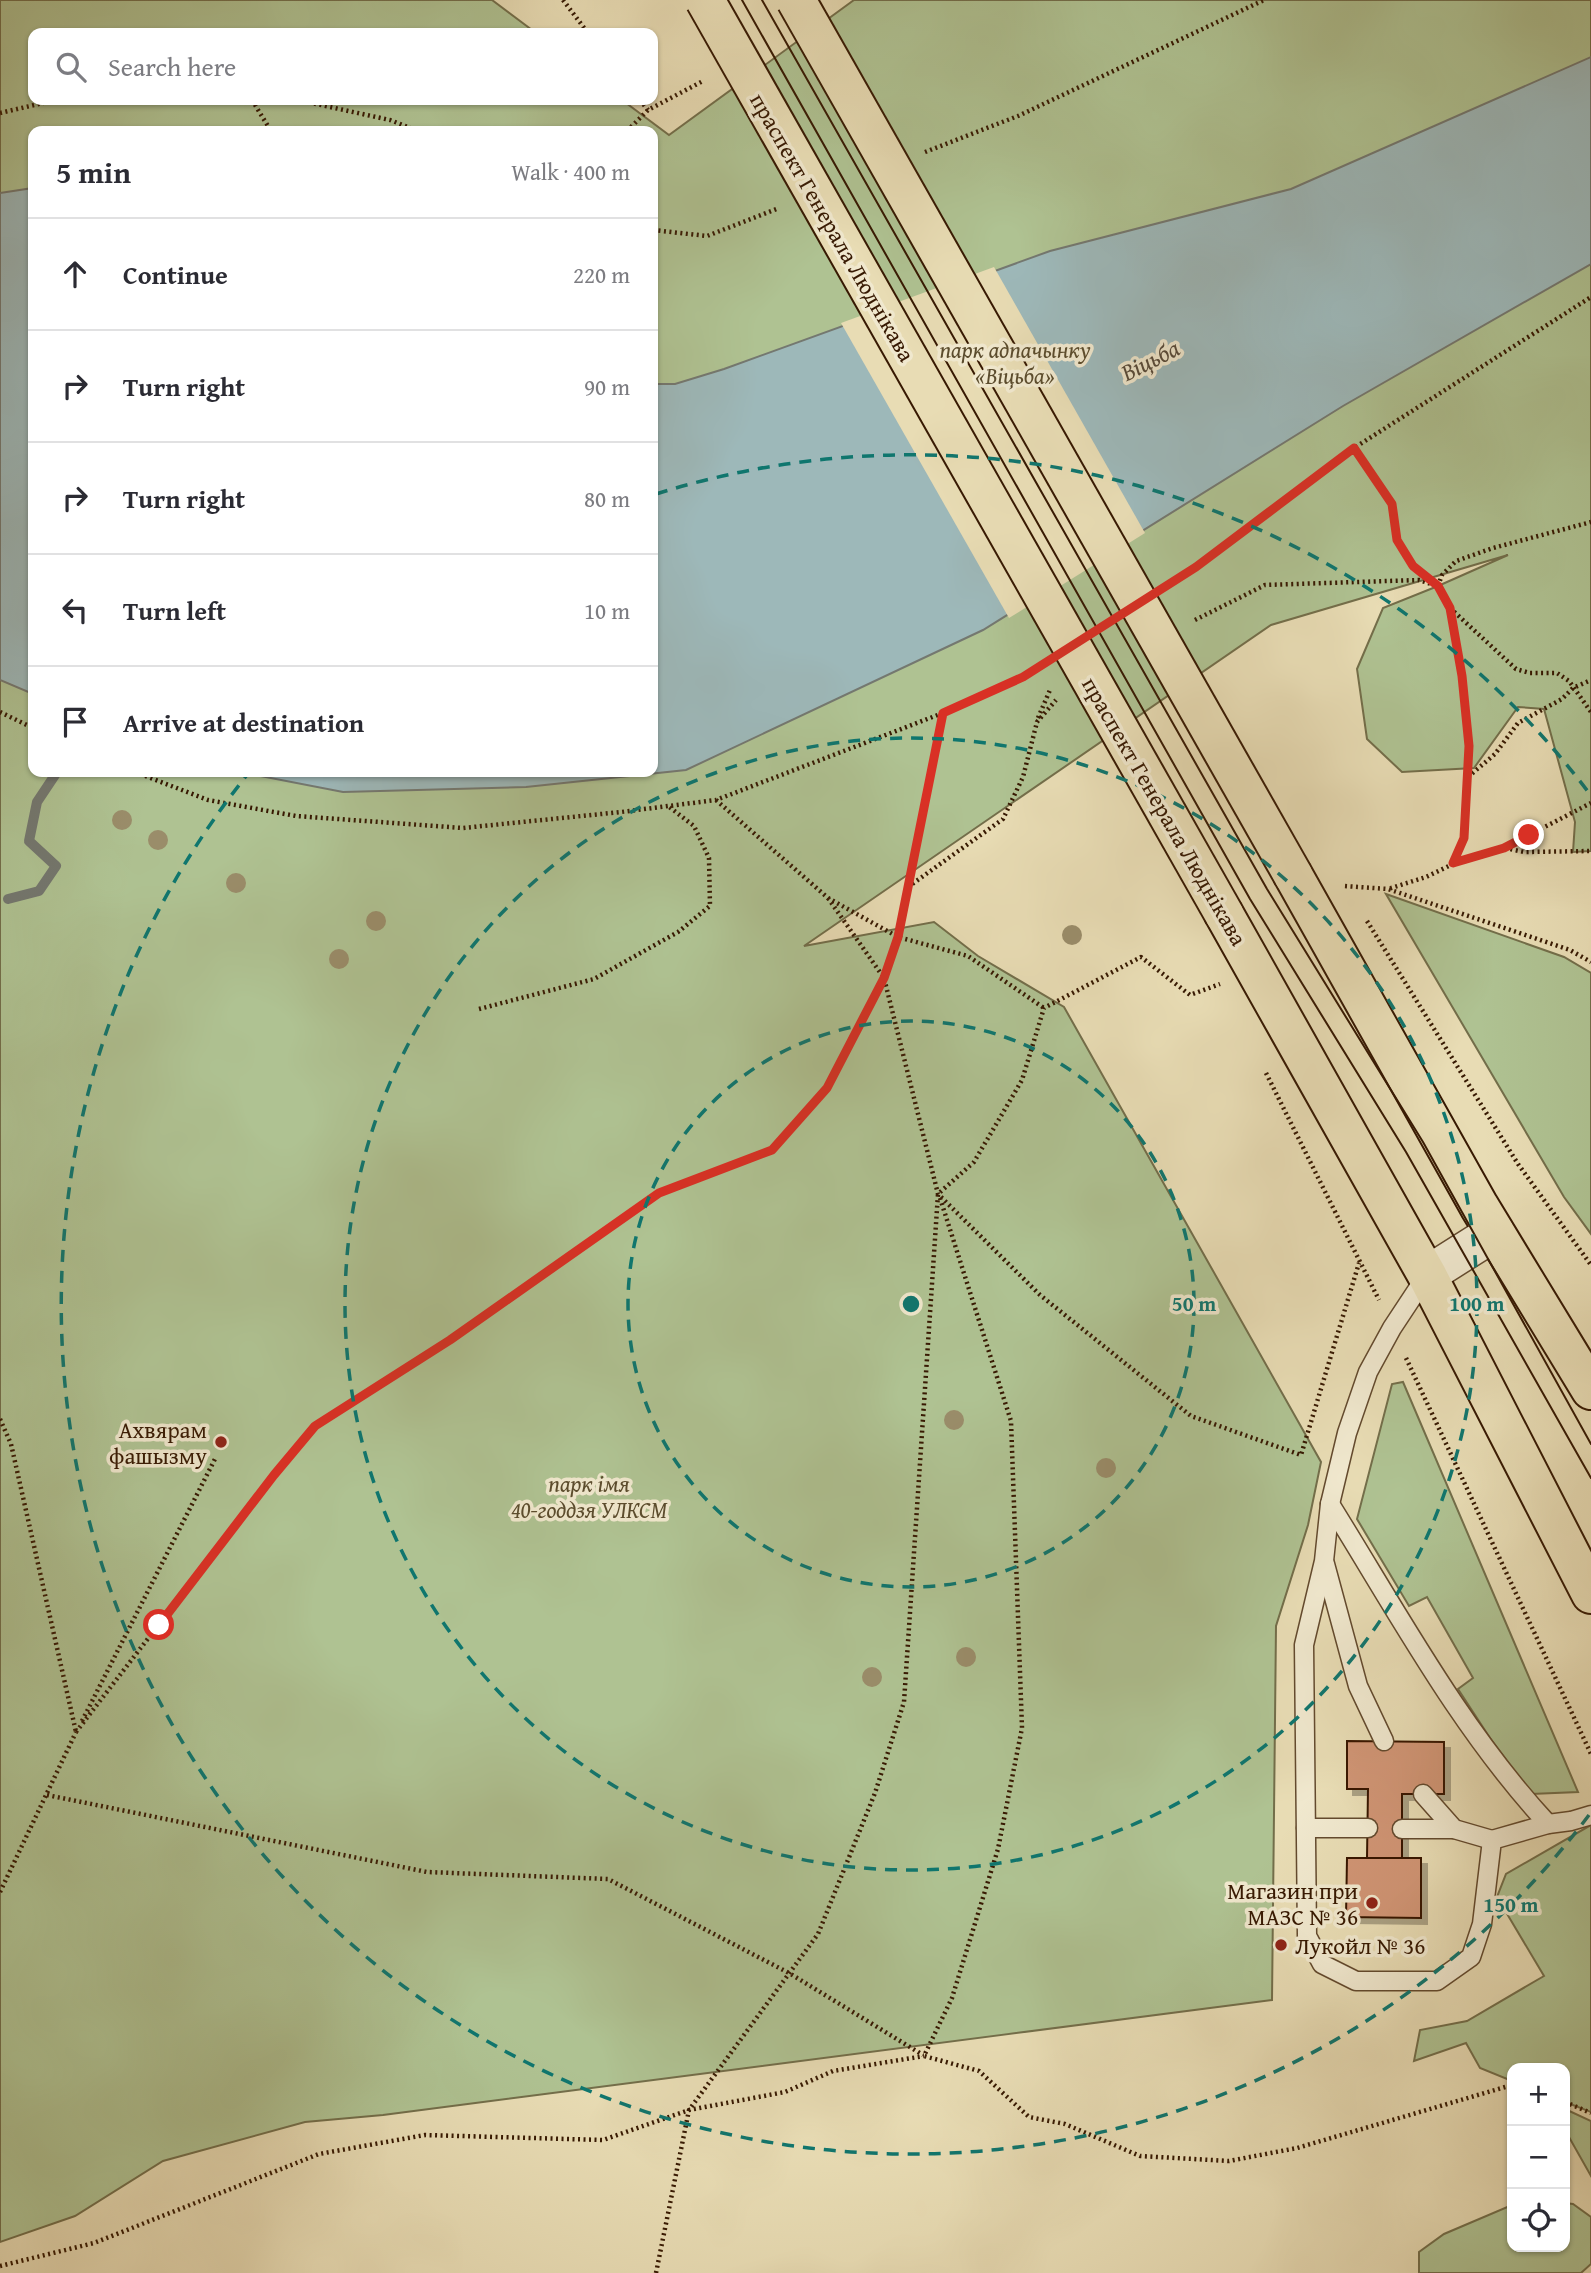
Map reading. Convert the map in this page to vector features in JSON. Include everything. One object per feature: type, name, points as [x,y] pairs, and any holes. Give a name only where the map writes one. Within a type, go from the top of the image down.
[{"type":"main road","name":"праспект Генерала Люднікава","points":[[705,0],[1427,1275],[1591,1594]]},
{"type":"main road","points":[[796,0],[1495,1232],[1591,1390]]},
{"type":"street","points":[[1427,1275],[1495,1232]]},
{"type":"lane","points":[[1427,1275],[1392,1328],[1368,1372],[1347,1433],[1330,1504],[1324,1561],[1304,1644],[1307,1936],[1322,1964],[1356,1980],[1437,1980],[1471,1956],[1482,1924],[1492,1840]]},
{"type":"lane","points":[[1330,1504],[1473,1733],[1548,1824]]},
{"type":"lane","points":[[1324,1561],[1358,1686],[1384,1741]]},
{"type":"lane","points":[[1423,1794],[1454,1829]]},
{"type":"lane","points":[[1402,1829],[1454,1829],[1492,1840],[1591,1815]]},
{"type":"lane","points":[[1306,1828],[1368,1828]]},
{"type":"path","points":[[563,0],[584,28]]},
{"type":"path","points":[[915,156],[1018,116],[1264,0]]},
{"type":"path","points":[[658,105],[703,81]]},
{"type":"path","points":[[0,113],[34,105]]},
{"type":"path","points":[[255,105],[268,126]]},
{"type":"path","points":[[321,105],[390,120],[405,126]]},
{"type":"path","points":[[644,105],[648,110]]},
{"type":"path","points":[[632,126],[648,110],[657,105]]},
{"type":"path","points":[[658,231],[707,236],[785,206]]},
{"type":"path","points":[[1161,589],[1196,567],[1354,448],[1591,297]]},
{"type":"path","points":[[1354,448],[1392,504],[1397,540],[1407,557],[1413,566],[1438,586],[1450,608],[1462,676],[1469,746],[1464,838],[1453,863]]},
{"type":"path","points":[[1438,586],[1442,575],[1457,561],[1493,548],[1591,522]]},
{"type":"path","points":[[1195,620],[1265,585],[1419,580],[1438,586]]},
{"type":"path","points":[[1450,608],[1516,669],[1530,673],[1558,673],[1591,712]]},
{"type":"path","points":[[148,777],[208,800],[296,816],[463,828],[716,800],[943,713],[1023,677],[1046,662]]},
{"type":"path","points":[[1467,777],[1495,754],[1518,723],[1562,699],[1573,688],[1591,680]]},
{"type":"path","points":[[907,887],[1003,819],[1023,777],[1037,722],[1050,690]]},
{"type":"path","points":[[1037,722],[1056,700]]},
{"type":"path","points":[[0,712],[28,726]]},
{"type":"path","points":[[76,1732],[274,1475],[315,1426],[450,1340],[659,1193],[772,1150],[827,1088],[884,978],[898,937],[943,713]]},
{"type":"path","points":[[716,800],[828,898],[898,937],[968,956],[1044,1008]]},
{"type":"path","points":[[1388,889],[1426,877],[1453,863],[1504,848],[1591,803]]},
{"type":"path","points":[[479,1009],[594,979],[678,932],[710,906],[709,859],[694,826],[668,806]]},
{"type":"path","points":[[1504,848],[1524,852],[1591,851]]},
{"type":"path","points":[[1336,877],[1352,897]]},
{"type":"path","points":[[1345,886],[1388,889],[1570,950],[1591,962]]},
{"type":"path","points":[[828,898],[884,978],[938,1194],[1011,1421],[1022,1728],[998,1849],[952,1997],[924,2056]]},
{"type":"path","points":[[1366,920],[1518,1164],[1591,1265]]},
{"type":"path","points":[[656,2273],[689,2110],[818,1934],[874,1793],[904,1702],[938,1194],[974,1162],[1022,1080],[1044,1008],[1141,957],[1190,995]]},
{"type":"path","points":[[938,1194],[1040,1295],[1191,1416],[1301,1455],[1360,1261]]},
{"type":"path","points":[[0,1419],[11,1444],[76,1732]]},
{"type":"path","points":[[0,1892],[76,1732],[216,1457]]},
{"type":"path","points":[[47,1795],[428,1872],[608,1879],[789,1973],[924,2056],[979,2071],[1029,2117],[1065,2124],[1140,2156],[1229,2161],[1297,2148],[1507,2086]]},
{"type":"path","points":[[0,2266],[94,2243],[319,2154],[425,2135],[603,2140],[689,2110],[785,2092],[833,2071],[924,2056]]},
{"type":"path","points":[[1570,2104],[1591,2113]]},
{"type":"green space","name":"парк імя 40-годдзя УЛКСМ","points":[[0,0],[492,0],[529,28],[28,28],[28,105],[629,105],[657,126],[28,126],[28,777],[658,777],[658,127],[669,135],[854,0],[1591,0],[1591,851],[1573,852],[1575,822],[1544,709],[1518,707],[1474,768],[1402,772],[1367,739],[1357,669],[1383,608],[1508,555],[1271,625],[804,946],[934,922],[978,956],[1064,1007],[1321,1462],[1308,1525],[1276,1626],[1272,2000],[383,2115],[305,2122],[163,2161],[75,2216],[0,2242]]},
{"type":"green space","points":[[1386,894],[1564,957],[1591,973],[1591,1234],[1564,1197]]},
{"type":"green space","points":[[1403,1382],[1578,1792],[1531,1794],[1458,1689],[1473,1678],[1427,1597],[1409,1606],[1357,1519],[1392,1384]]},
{"type":"green space","points":[[1591,1825],[1591,2112],[1570,2104],[1570,2063],[1507,2063],[1507,2079],[1480,2068],[1466,2043],[1414,2061],[1420,2030],[1467,2021],[1544,1976],[1497,1897],[1506,1874]]},
{"type":"green space","points":[[1570,2111],[1591,2121],[1591,2176],[1570,2139]]},
{"type":"green space","points":[[1570,2204],[1573,2204],[1591,2217],[1591,2264],[1581,2273],[1419,2273],[1419,2252],[1444,2234],[1507,2207],[1507,2252],[1570,2252]]},
{"type":"water","name":"Віцьба","points":[[1591,57],[1591,264],[1343,406],[983,630],[686,770],[658,773],[658,384],[675,384],[724,369],[1050,251],[1291,189]]},
{"type":"water","points":[[28,189],[28,692],[0,680],[0,193]]},
{"type":"water","points":[[266,777],[620,777],[526,787],[343,792]]},
{"type":"pier","points":[[994,267],[1145,533],[1009,618],[841,323]]},
{"type":"building","points":[[1347,1741],[1444,1742],[1444,1794],[1402,1794],[1402,1858],[1367,1858],[1368,1789],[1347,1789]]},
{"type":"building","points":[[1347,1858],[1421,1858],[1421,1918],[1346,1917]]},
{"type":"waterway","points":[[8,899],[39,891],[56,866],[29,841],[37,802],[54,777]]},
{"type":"tram line","points":[[742,0],[1250,899],[1406,1152],[1591,1478]]},
{"type":"tram line","points":[[762,0],[1267,889],[1423,1142],[1591,1444]]},
{"type":"place","name":"Ахвярам фашызму","points":[[221,1442]]},
{"type":"place","name":"Магазин при МАЗС № 36","points":[[1372,1903]]},
{"type":"place","name":"Лукойл № 36","points":[[1281,1945]]},
{"type":"route","points":[[159,1625],[315,1426],[450,1340],[659,1193],[772,1150],[827,1088],[884,978],[898,937],[943,713],[1023,677],[1196,567],[1354,448],[1392,504],[1397,540],[1413,566],[1438,586],[1450,608],[1462,676],[1469,746],[1464,838],[1453,863],[1504,848],[1529,835]]},
{"type":"park label","name":"парк адпачынку «Віцьба»","points":[[1015,362]]}]
